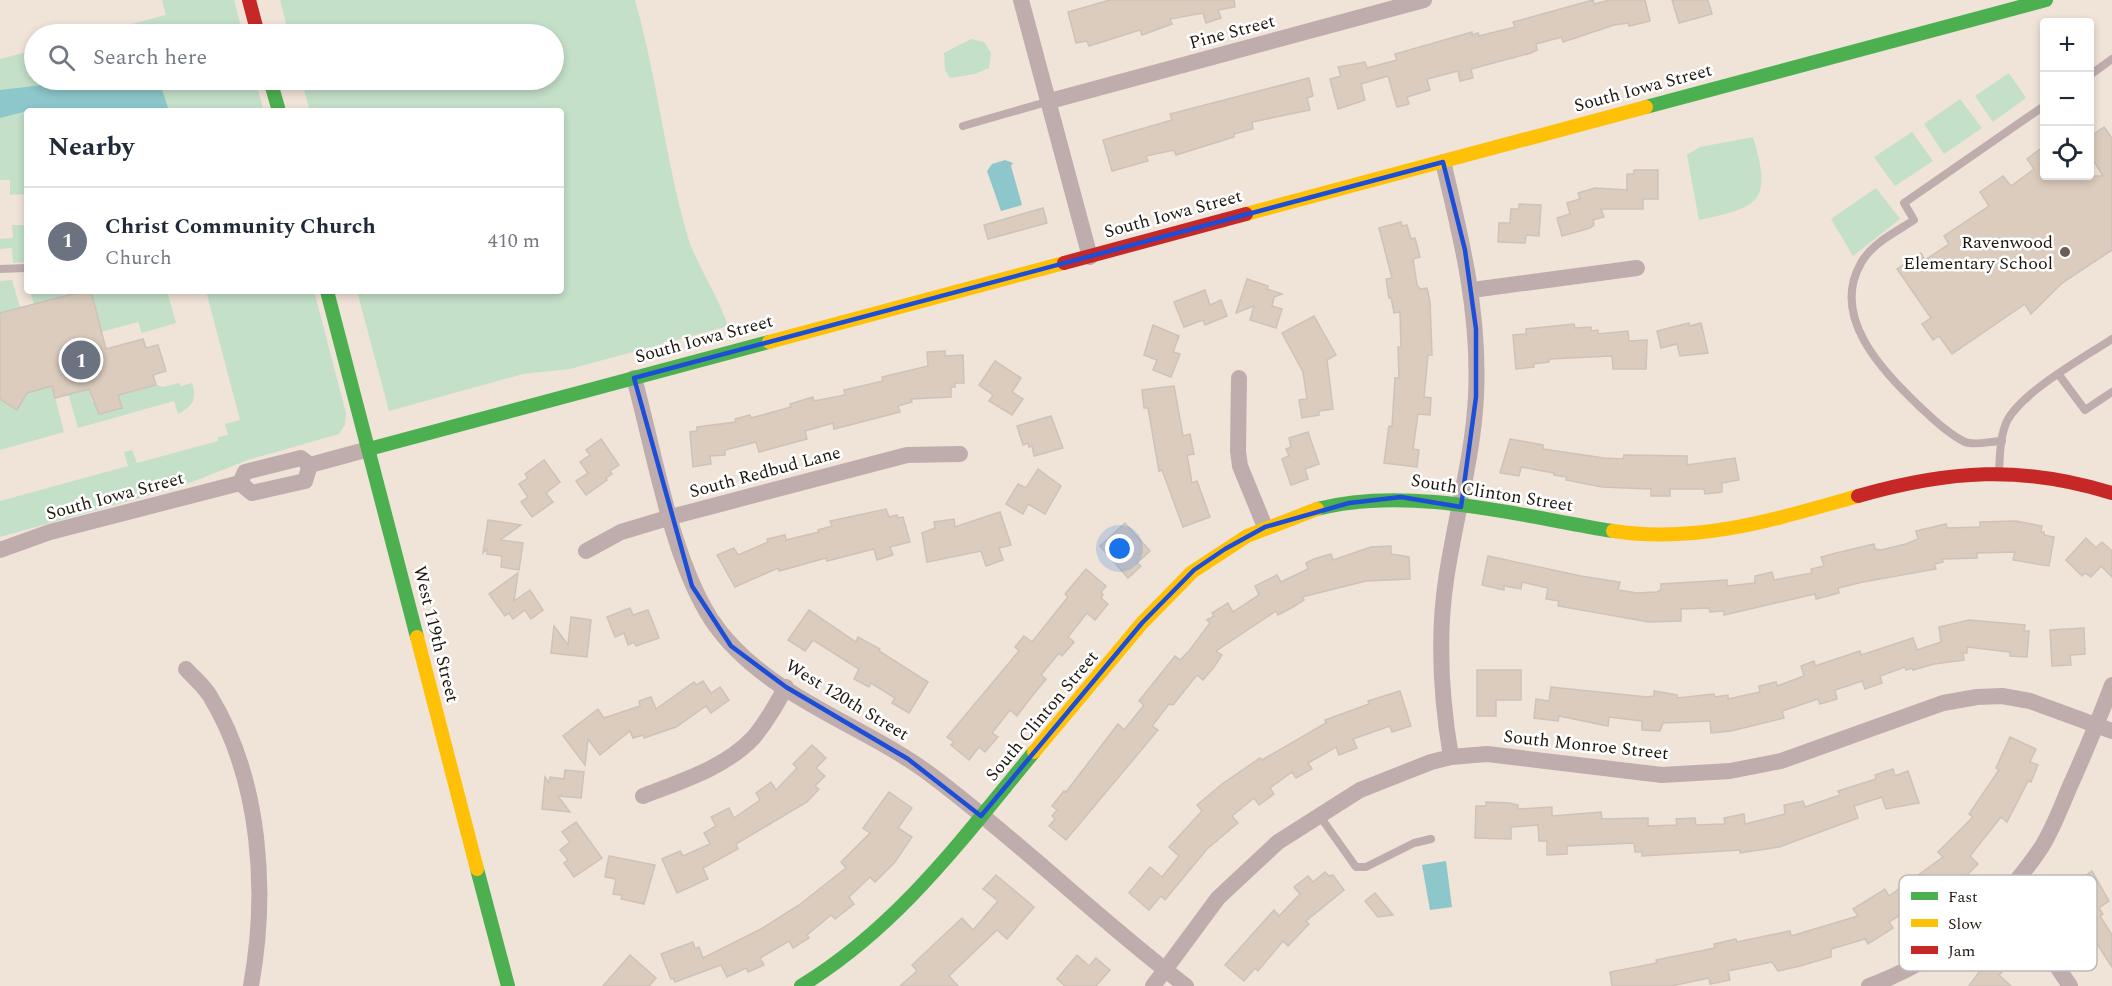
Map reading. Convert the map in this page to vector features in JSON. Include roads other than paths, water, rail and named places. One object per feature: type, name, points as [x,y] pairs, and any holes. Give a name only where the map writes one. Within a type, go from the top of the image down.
[{"type":"street","points":[[249,0],[255,24]]},
{"type":"street","points":[[1021,0],[1050,101],[1090,257]]},
{"type":"street","name":"Pine Street","points":[[1050,101],[1424,0]]},
{"type":"street","name":"South Iowa Street","points":[[310,465],[2046,0]]},
{"type":"street","points":[[273,90],[278,108]]},
{"type":"street","points":[[1443,162],[1465,250],[1476,329],[1476,397],[1461,507],[1446,580],[1440,660],[1443,712],[1451,757]]},
{"type":"street","points":[[1472,290],[1637,268]]},
{"type":"street","name":"West 119th Street","points":[[328,294],[508,986]]},
{"type":"street","name":"West 120th Street","points":[[634,378],[692,586],[710,618],[731,646],[753,666],[786,687],[909,759],[1186,986]]},
{"type":"street","points":[[1239,378],[1240,466],[1265,527]]},
{"type":"street","name":"South Redbud Lane","points":[[586,551],[621,532],[907,454],[960,454]]},
{"type":"street","name":"South Iowa Street","points":[[240,483],[245,472],[301,458],[310,465]]},
{"type":"street","name":"South Iowa Street","points":[[240,483],[252,493],[305,481],[310,465]]},
{"type":"street","name":"South Clinton Street","points":[[801,986],[839,962],[894,918],[934,875],[1142,623],[1177,586],[1194,570],[1225,549],[1265,527],[1298,515],[1375,499],[1401,497],[1637,535],[1709,534],[1746,529],[1914,481],[1953,474],[1999,471],[2063,480],[2112,493]]},
{"type":"street","name":"South Iowa Street","points":[[0,550],[50,532],[240,483]]},
{"type":"street","points":[[186,669],[209,694],[223,720],[244,778],[255,829],[259,927],[251,986]]},
{"type":"street","points":[[2019,875],[2042,847],[2099,726],[2112,685]]},
{"type":"street","points":[[643,796],[696,775],[728,758],[751,739],[786,687]]},
{"type":"street","name":"South Monroe Street","points":[[1153,986],[1226,890],[1278,842],[1360,790],[1420,766],[1451,757],[1506,756],[1662,775],[1730,771],[1780,761],[1943,704],[1977,697],[2002,696],[2030,701],[2099,726]]},
{"type":"street","points":[[1869,986],[1900,971]]},
{"type":"street","points":[[2060,971],[2070,986]]},
{"type":"lane","points":[[2094,72],[2112,59]]},
{"type":"lane","points":[[963,126],[1050,101]]},
{"type":"lane","points":[[2001,441],[1966,443],[1932,418],[1901,388],[1864,343],[1853,309],[1853,289],[1862,261],[1872,248],[1914,220],[1904,203],[2040,109]]},
{"type":"lane","points":[[0,269],[24,268]]},
{"type":"lane","points":[[1999,471],[2001,441],[2006,423],[2014,410],[2059,375],[2112,339]]},
{"type":"lane","points":[[2059,375],[2085,410],[2112,392]]},
{"type":"lane","points":[[1318,815],[1356,867],[1360,868],[1414,843],[1431,839]]},
{"type":"water","points":[[24,87],[24,90],[162,90],[168,108],[24,108],[24,112],[0,118],[0,90]]},
{"type":"water","points":[[1005,160],[1013,163],[1011,166],[1022,205],[1001,211],[987,171],[992,164]]},
{"type":"water","points":[[1446,861],[1452,907],[1430,910],[1422,865]]},
{"type":"place","name":"Ravenwood Elementary School","points":[[2065,252]]},
{"type":"place","name":"Christ Community Church","points":[[81,360]]}]
